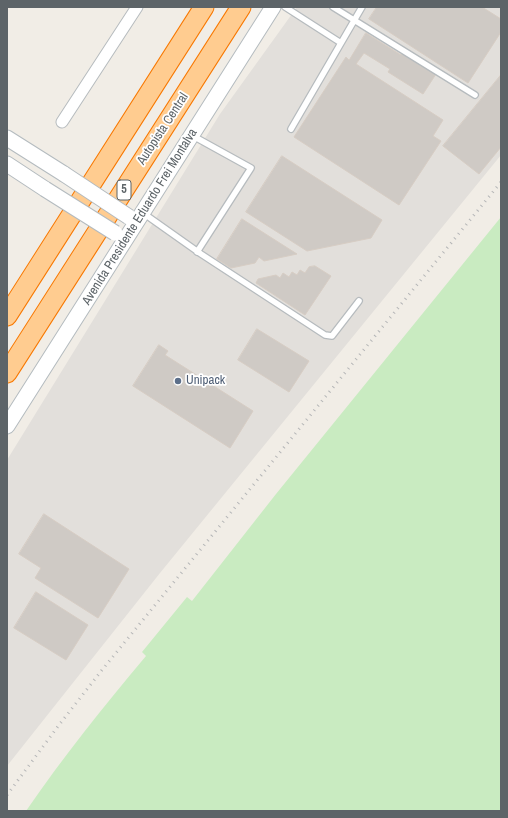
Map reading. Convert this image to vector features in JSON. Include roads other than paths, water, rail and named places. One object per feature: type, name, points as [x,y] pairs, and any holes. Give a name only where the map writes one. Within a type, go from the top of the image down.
[{"type":"highway","points":[[7,316],[204,7]]},
{"type":"highway","name":"Autopista Central","points":[[7,373],[241,7]]},
{"type":"main road","name":"Avenida Presidente Eduardo Frei Montalva","points":[[7,426],[120,236],[136,217],[191,135],[273,7]]},
{"type":"main road","points":[[7,138],[136,217]]},
{"type":"main road","points":[[7,164],[120,236]]},
{"type":"street","points":[[62,122],[137,7]]},
{"type":"lane","points":[[285,7],[341,43]]},
{"type":"lane","points":[[334,7],[475,95]]},
{"type":"lane","points":[[291,129],[362,7]]},
{"type":"lane","points":[[191,135],[250,168],[197,252]]},
{"type":"lane","points":[[136,217],[197,252],[325,335],[332,336],[359,301]]},
{"type":"railway","points":[[7,795],[102,670],[501,182]]},
{"type":"place","name":"Unipack","points":[[178,381]]}]
